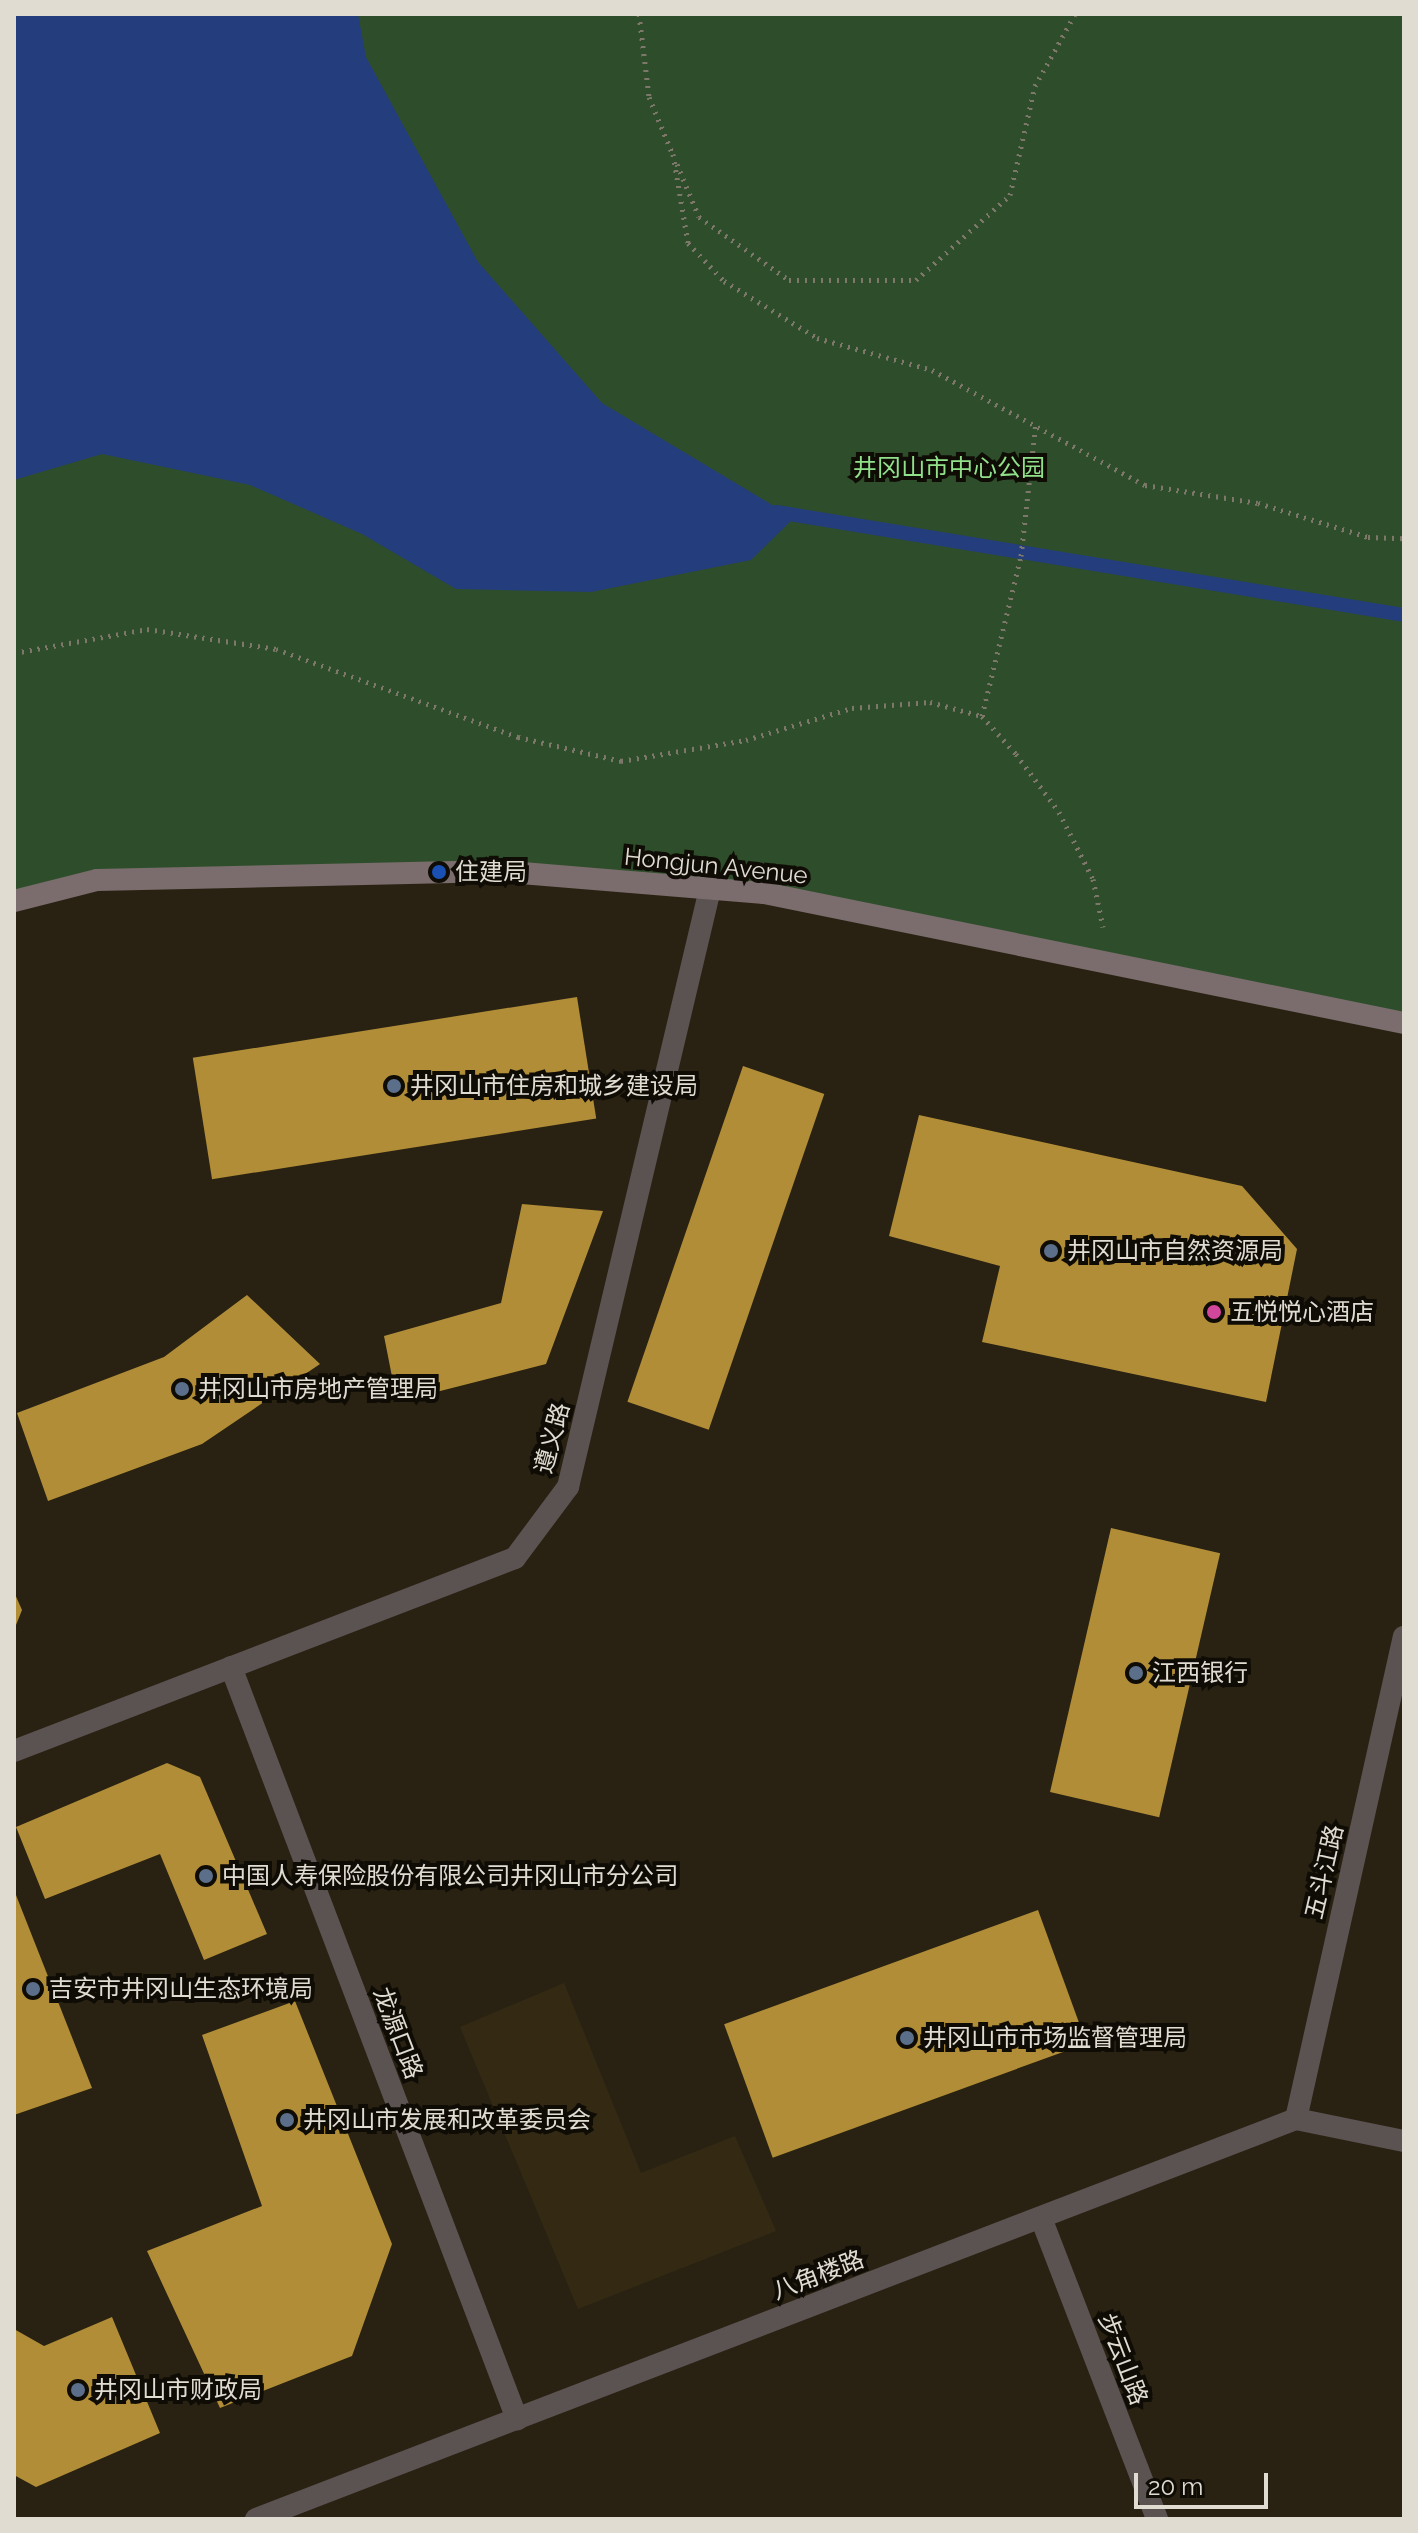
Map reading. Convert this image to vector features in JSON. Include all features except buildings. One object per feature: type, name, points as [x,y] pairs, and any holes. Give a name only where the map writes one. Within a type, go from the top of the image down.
[{"type":"main road","name":"Hongjun Avenue","points":[[14,901],[97,880],[454,872],[710,889],[1111,963],[1404,1023]]},
{"type":"street","name":"遵义路","points":[[14,1751],[515,1558],[568,1487],[710,889]]},
{"type":"street","name":"五斗江路","points":[[1296,2119],[1404,1637]]},
{"type":"street","name":"龙源口路","points":[[231,1667],[517,2419]]},
{"type":"street","points":[[1296,2119],[1404,2141]]},
{"type":"street","name":"八角楼路","points":[[256,2519],[1296,2119]]},
{"type":"street","name":"步云山路","points":[[1041,2218],[1157,2519]]},
{"type":"path","points":[[639,14],[649,97],[699,217],[789,280],[916,280],[1010,195],[1035,86],[1075,14]]},
{"type":"path","points":[[673,154],[688,243],[724,281],[817,338],[932,370],[1036,422],[1145,485],[1258,503],[1368,537],[1404,538]]},
{"type":"path","points":[[982,716],[1021,556],[1036,422]]},
{"type":"path","points":[[14,653],[147,629],[276,649],[518,737],[621,761],[746,740],[852,708],[930,702],[982,716],[1059,812],[1093,879],[1111,963]]},
{"type":"shaded area","points":[[564,1983],[641,2173],[735,2136],[776,2231],[578,2309],[460,2027]]},
{"type":"green space","name":"井冈山市中心公园","points":[[14,14],[1404,14],[1404,1023],[764,893],[497,871],[97,880],[14,901]]},
{"type":"water","points":[[14,14],[358,14],[366,57],[478,262],[602,403],[794,518],[751,560],[591,592],[456,589],[362,534],[250,485],[102,454],[14,480]]},
{"type":"waterway","points":[[777,512],[1404,615]]},
{"type":"place","name":"住建局","points":[[439,872]]},
{"type":"place","name":"井冈山市住房和城乡建设局","points":[[394,1086]]},
{"type":"place","name":"井冈山市自然资源局","points":[[1051,1251]]},
{"type":"place","name":"五悦悦心酒店","points":[[1214,1312]]},
{"type":"place","name":"井冈山市房地产管理局","points":[[182,1389]]},
{"type":"place","name":"江西银行","points":[[1136,1673]]},
{"type":"place","name":"中国人寿保险股份有限公司井冈山市分公司","points":[[206,1876]]},
{"type":"place","name":"吉安市井冈山生态环境局","points":[[33,1989]]},
{"type":"place","name":"井冈山市市场监督管理局","points":[[907,2038]]},
{"type":"place","name":"井冈山市发展和改革委员会","points":[[287,2120]]},
{"type":"place","name":"井冈山市财政局","points":[[78,2390]]}]
